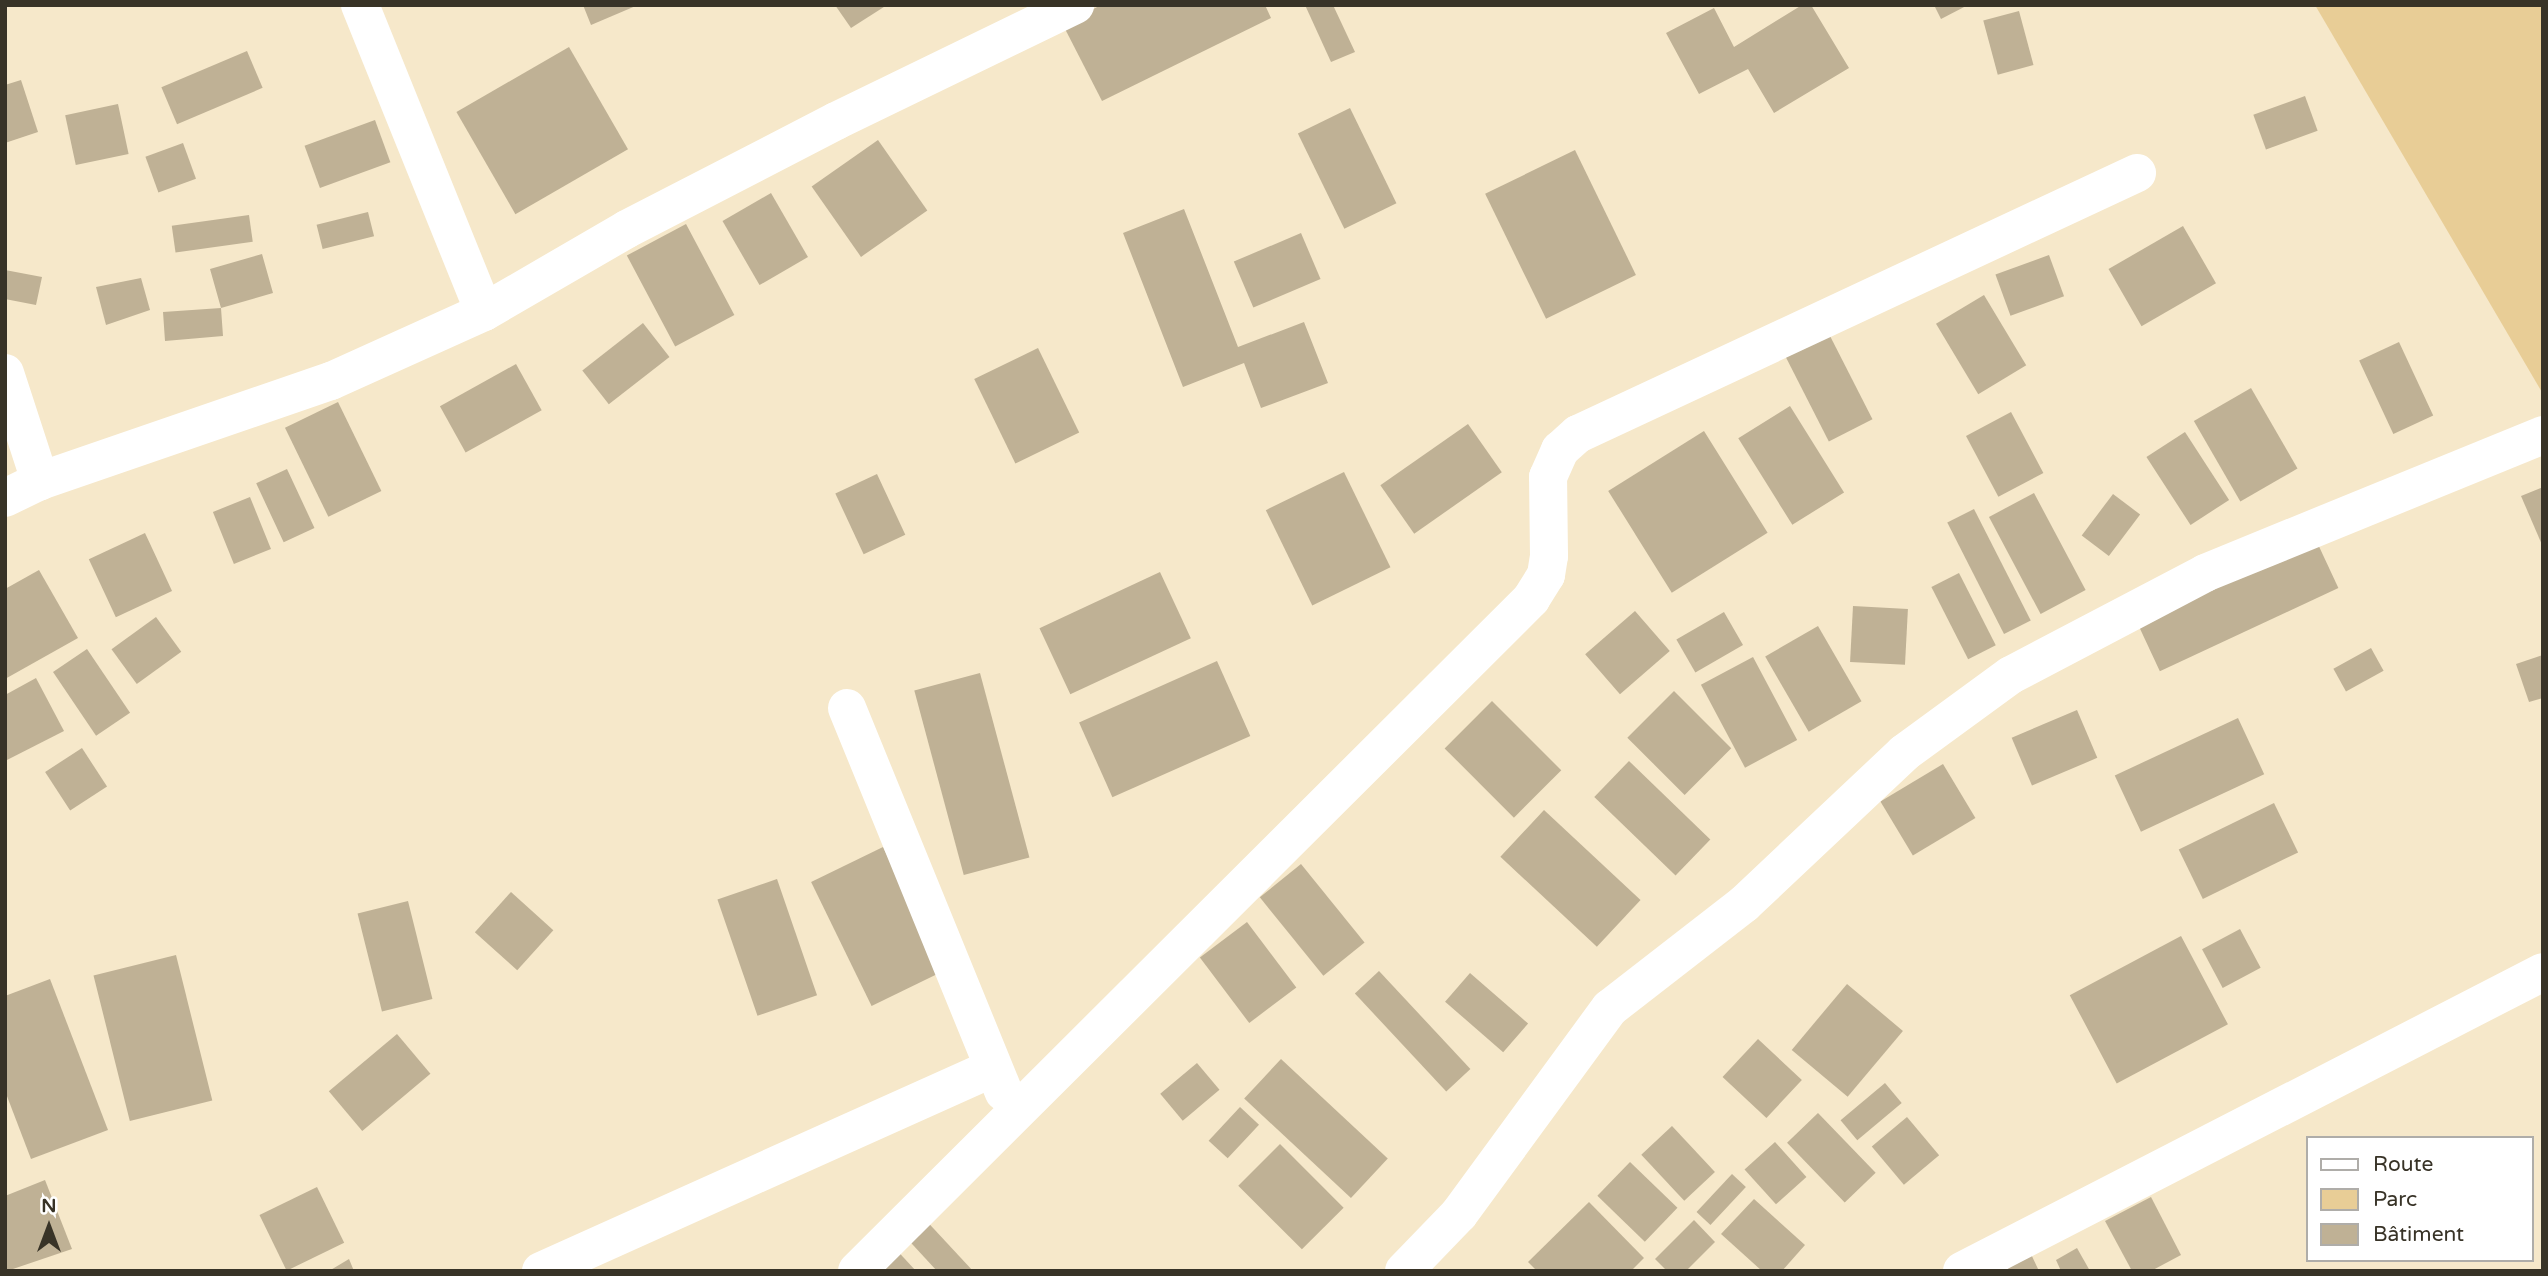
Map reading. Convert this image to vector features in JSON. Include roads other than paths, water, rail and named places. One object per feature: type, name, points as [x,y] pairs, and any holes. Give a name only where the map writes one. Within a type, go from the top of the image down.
[{"type":"street","points":[[360,5],[484,312]]},
{"type":"street","points":[[5,498],[40,481],[331,382],[484,312],[824,127],[1075,5]]},
{"type":"street","points":[[857,1271],[1016,1116],[1531,599],[1546,575],[1549,556],[1548,477],[1560,450],[1578,434],[2137,173]]},
{"type":"street","points":[[5,373],[40,481]]},
{"type":"street","points":[[1404,1271],[1459,1214],[1610,1008],[1744,904],[1904,753],[2011,675],[2205,573],[2543,435]]},
{"type":"street","points":[[847,708],[992,1068],[1016,1116]]},
{"type":"street","points":[[1962,1271],[2543,972]]},
{"type":"street","points":[[541,1271],[992,1068]]}]
